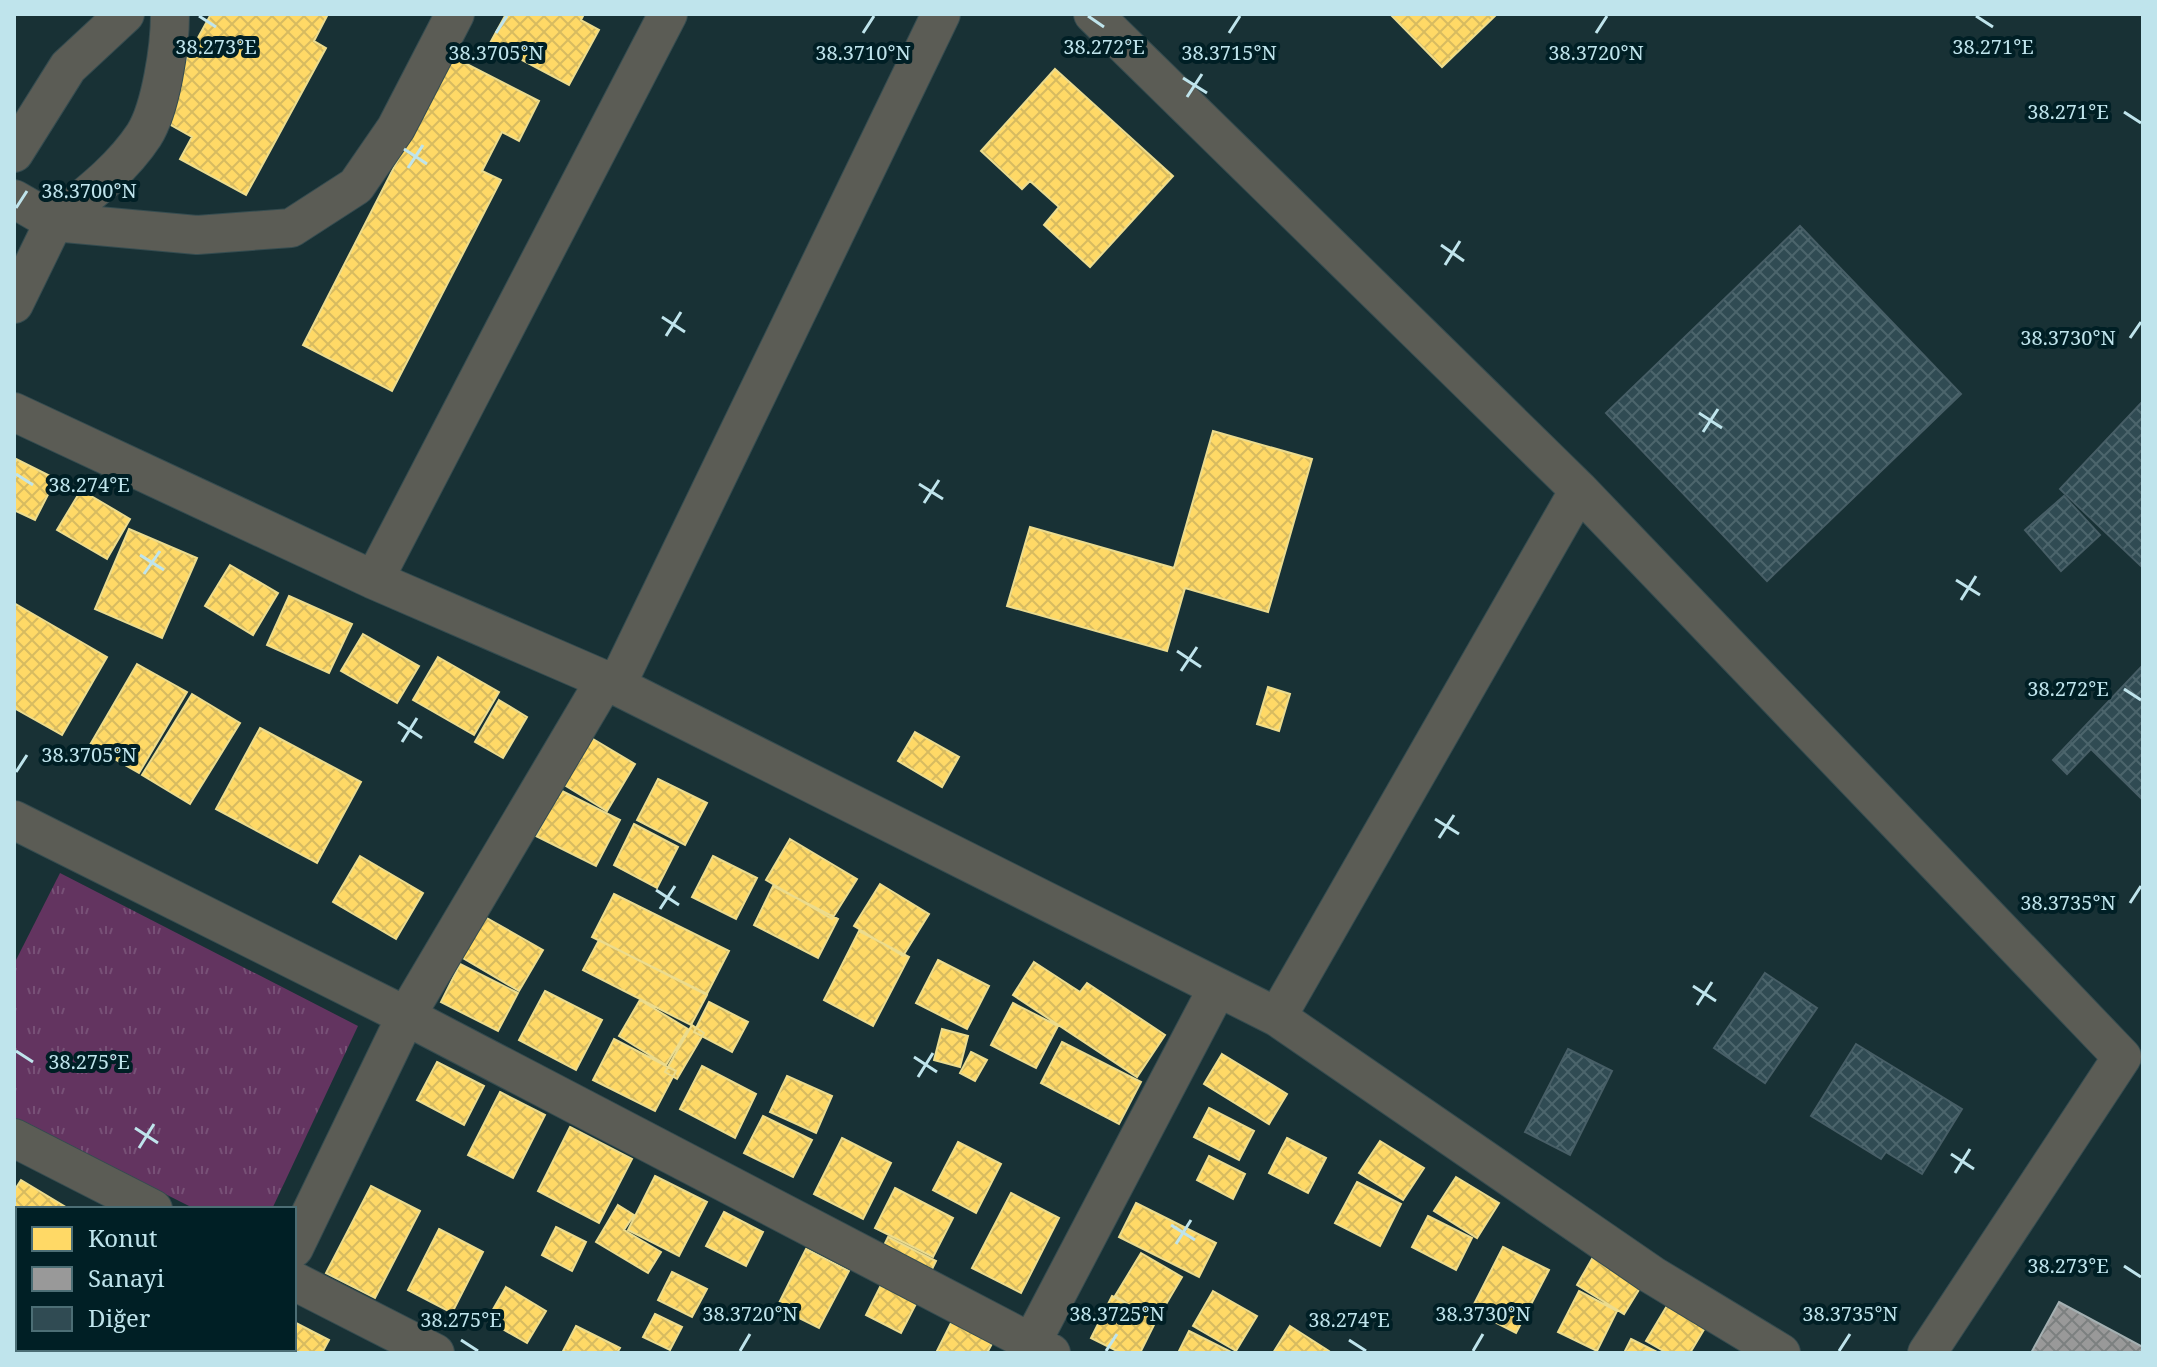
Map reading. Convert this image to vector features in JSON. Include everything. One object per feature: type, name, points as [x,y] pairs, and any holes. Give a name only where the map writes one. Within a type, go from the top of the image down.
[{"type":"street","points":[[14,153],[68,67],[125,14]]},
{"type":"street","points":[[14,304],[54,222],[104,182],[145,133],[170,51],[170,14]]},
{"type":"street","points":[[14,199],[54,222],[197,235],[291,228],[356,186],[396,128],[455,14]]},
{"type":"street","points":[[374,580],[668,14]]},
{"type":"street","points":[[296,1244],[406,1016],[611,683],[941,14]]},
{"type":"street","points":[[1093,14],[1579,490],[2136,1056],[1927,1353]]},
{"type":"street","points":[[14,412],[374,580],[611,683],[1277,1017],[1652,1275],[1781,1353]]},
{"type":"street","points":[[1277,1017],[1579,490]]},
{"type":"street","points":[[14,820],[406,1016],[1036,1350],[1217,989]]},
{"type":"street","points":[[14,1138],[149,1207]]},
{"type":"street","points":[[296,1282],[435,1353]]},
{"type":"green space","points":[[60,873],[358,1026],[273,1207],[191,1207],[14,1118],[14,964]]},
{"type":"building: Konut","points":[[211,14],[328,14],[314,41],[326,48],[246,195],[180,159],[192,137],[155,116]]},
{"type":"building: Konut","points":[[506,14],[584,14],[581,20],[599,30],[569,85],[490,43]]},
{"type":"building: Konut","points":[[1390,14],[1497,14],[1442,67]]},
{"type":"building: Konut","points":[[451,56],[539,101],[519,141],[502,132],[482,171],[501,180],[392,391],[303,345]]},
{"type":"building: Konut","points":[[1055,69],[1173,176],[1090,267],[1044,225],[1059,207],[1030,181],[1022,189],[981,151]]},
{"type":"building: Konut","points":[[1213,431],[1312,459],[1268,612],[1185,588],[1167,651],[1007,606],[1030,527],[1174,568]]},
{"type":"building: Konut","points":[[14,458],[56,479],[35,520],[14,510]]},
{"type":"building: Konut","points":[[81,490],[130,519],[107,559],[57,530]]},
{"type":"building: Konut","points":[[129,529],[197,558],[162,638],[95,609]]},
{"type":"building: Konut","points":[[230,565],[278,593],[253,635],[205,606]]},
{"type":"building: Konut","points":[[289,596],[352,624],[329,673],[267,645]]},
{"type":"building: Konut","points":[[14,603],[107,657],[62,735],[14,708]]},
{"type":"building: Konut","points":[[363,634],[419,666],[397,703],[341,671]]},
{"type":"building: Konut","points":[[438,657],[499,692],[474,735],[413,700]]},
{"type":"building: Konut","points":[[137,664],[187,692],[139,773],[90,745]]},
{"type":"building: Konut","points":[[1268,687],[1290,694],[1279,731],[1257,724]]},
{"type":"building: Konut","points":[[192,694],[240,723],[190,804],[142,775]]},
{"type":"building: Konut","points":[[499,700],[527,717],[503,758],[475,742]]},
{"type":"building: Konut","points":[[260,728],[361,782],[317,863],[216,809]]},
{"type":"building: Konut","points":[[915,732],[959,757],[942,787],[898,761]]},
{"type":"building: Konut","points":[[588,736],[635,764],[607,811],[561,783]]},
{"type":"building: Konut","points":[[658,779],[707,803],[685,845],[637,820]]},
{"type":"building: Konut","points":[[560,790],[620,820],[596,866],[536,836]]},
{"type":"building: Konut","points":[[634,824],[678,847],[657,888],[614,865]]},
{"type":"building: Konut","points":[[790,839],[857,879],[832,919],[766,880]]},
{"type":"building: Konut","points":[[360,856],[423,893],[396,939],[333,902]]},
{"type":"building: Konut","points":[[713,856],[757,878],[736,919],[692,897]]},
{"type":"building: Konut","points":[[880,884],[929,914],[903,956],[854,926]]},
{"type":"building: Konut","points":[[773,886],[838,919],[818,958],[754,925]]},
{"type":"building: Konut","points":[[614,894],[729,951],[707,994],[592,937]]},
{"type":"building: Konut","points":[[485,917],[543,950],[519,991],[461,957]]},
{"type":"building: Konut","points":[[859,931],[909,957],[873,1026],[824,1000]]},
{"type":"building: Konut","points":[[599,940],[707,995],[691,1025],[583,970]]},
{"type":"building: Konut","points":[[938,960],[989,986],[967,1029],[916,1003]]},
{"type":"building: Konut","points":[[1034,962],[1080,992],[1087,983],[1165,1035],[1137,1077],[1013,995]]},
{"type":"building: Konut","points":[[460,964],[518,993],[498,1031],[441,1002]]},
{"type":"building: Konut","points":[[545,991],[602,1020],[576,1070],[519,1040]]},
{"type":"building: Konut","points":[[640,1000],[688,1029],[666,1065],[619,1036]]},
{"type":"building: Konut","points":[[709,1002],[748,1022],[732,1052],[694,1032]]},
{"type":"building: Konut","points":[[1013,1003],[1058,1026],[1036,1068],[991,1045]]},
{"type":"building: Konut","points":[[692,1025],[704,1033],[677,1079],[665,1072]]},
{"type":"building: Konut","points":[[942,1029],[968,1036],[960,1067],[934,1060]]},
{"type":"building: Konut","points":[[614,1039],[676,1071],[655,1111],[593,1080]]},
{"type":"building: Konut","points":[[1062,1042],[1141,1082],[1119,1124],[1041,1083]]},
{"type":"building: Konut","points":[[971,1052],[987,1060],[975,1081],[960,1073]]},
{"type":"building: Konut","points":[[1222,1054],[1287,1094],[1269,1124],[1204,1084]]},
{"type":"building: Konut","points":[[437,1062],[484,1086],[464,1125],[417,1100]]},
{"type":"building: Konut","points":[[702,1066],[756,1094],[735,1138],[680,1109]]},
{"type":"building: Konut","points":[[787,1076],[832,1096],[816,1133],[770,1112]]},
{"type":"building: Konut","points":[[500,1092],[545,1115],[513,1178],[468,1155]]},
{"type":"building: Konut","points":[[1209,1108],[1254,1131],[1239,1160],[1194,1137]]},
{"type":"building: Konut","points":[[763,1116],[812,1140],[793,1177],[744,1153]]},
{"type":"building: Konut","points":[[570,1127],[632,1159],[599,1223],[538,1191]]},
{"type":"building: Konut","points":[[842,1138],[891,1163],[863,1219],[814,1194]]},
{"type":"building: Konut","points":[[1287,1138],[1326,1158],[1308,1193],[1269,1173]]},
{"type":"building: Konut","points":[[1380,1141],[1424,1168],[1403,1200],[1359,1173]]},
{"type":"building: Konut","points":[[958,1142],[1001,1164],[976,1213],[933,1190]]},
{"type":"building: Konut","points":[[1209,1156],[1245,1174],[1233,1199],[1197,1180]]},
{"type":"building: Konut","points":[[655,1176],[707,1202],[679,1256],[628,1230]]},
{"type":"building: Konut","points":[[1456,1177],[1499,1203],[1477,1238],[1434,1211]]},
{"type":"building: Konut","points":[[21,1180],[66,1207],[16,1207],[16,1226],[14,1191]]},
{"type":"building: Konut","points":[[1357,1182],[1401,1204],[1380,1246],[1335,1223]]},
{"type":"building: Konut","points":[[371,1186],[420,1211],[375,1298],[326,1273]]},
{"type":"building: Konut","points":[[895,1188],[953,1218],[933,1257],[875,1228]]},
{"type":"building: Konut","points":[[1011,1193],[1059,1218],[1021,1293],[972,1268]]},
{"type":"building: Konut","points":[[1136,1203],[1216,1243],[1199,1277],[1119,1237]]},
{"type":"building: Konut","points":[[618,1205],[634,1215],[624,1230],[661,1252],[648,1273],[596,1242]]},
{"type":"building: Konut","points":[[724,1212],[763,1232],[746,1266],[706,1246]]},
{"type":"building: Konut","points":[[1428,1216],[1472,1238],[1456,1270],[1412,1247]]},
{"type":"building: Konut","points":[[556,1227],[586,1242],[572,1271],[542,1255]]},
{"type":"building: Konut","points":[[439,1229],[483,1252],[452,1313],[408,1290]]},
{"type":"building: Konut","points":[[14,1234],[16,1273],[14,1272]]},
{"type":"building: Konut","points":[[888,1237],[936,1261],[918,1298],[870,1274]]},
{"type":"building: Konut","points":[[1600,1245],[1648,1275],[1624,1314],[1577,1285]]},
{"type":"building: Konut","points":[[1503,1247],[1549,1270],[1516,1333],[1471,1310]]},
{"type":"building: Konut","points":[[806,1249],[849,1271],[819,1328],[777,1307]]},
{"type":"building: Konut","points":[[1141,1253],[1182,1277],[1156,1321],[1115,1296]]},
{"type":"building: Konut","points":[[672,1272],[707,1289],[692,1317],[658,1300]]},
{"type":"building: Konut","points":[[882,1283],[918,1300],[901,1333],[866,1315]]},
{"type":"building: Konut","points":[[506,1287],[546,1311],[527,1343],[487,1320]]},
{"type":"building: Konut","points":[[1213,1291],[1257,1316],[1236,1351],[1193,1326]]},
{"type":"building: Konut","points":[[1579,1291],[1617,1311],[1597,1351],[1558,1332]]},
{"type":"building: Konut","points":[[1674,1294],[1712,1316],[1690,1353],[1667,1353],[1646,1341]]},
{"type":"building: Konut","points":[[1112,1296],[1157,1319],[1140,1353],[1121,1353],[1091,1338]]},
{"type":"building: Konut","points":[[655,1314],[682,1327],[670,1350],[643,1337]]},
{"type":"building: Konut","points":[[953,1319],[994,1340],[987,1353],[936,1353]]},
{"type":"building: Konut","points":[[296,1323],[329,1340],[322,1353],[274,1351],[296,1351]]},
{"type":"building: Konut","points":[[576,1326],[620,1348],[617,1353],[562,1353]]},
{"type":"building: Konut","points":[[1290,1326],[1329,1351],[1328,1353],[1273,1353]]},
{"type":"building: Konut","points":[[1189,1331],[1233,1353],[1178,1353]]},
{"type":"building: Konut","points":[[1631,1339],[1659,1353],[1624,1353]]},
{"type":"building: Konut","points":[[146,1351],[191,1351],[190,1353]]},
{"type":"building: Sanayi","points":[[2059,1302],[2143,1347],[2143,1353],[2031,1353]]},
{"type":"building: Diğer","points":[[1800,226],[1961,394],[1767,581],[1606,413]]},
{"type":"building: Diğer","points":[[2143,401],[2143,568],[2060,489]]},
{"type":"building: Diğer","points":[[2064,496],[2100,535],[2061,571],[2025,530]]},
{"type":"building: Diğer","points":[[2143,665],[2143,800],[2091,749],[2067,774],[2053,760]]},
{"type":"building: Diğer","points":[[1765,973],[1817,1008],[1765,1083],[1714,1048]]},
{"type":"building: Diğer","points":[[1856,1044],[1962,1109],[1922,1174],[1886,1152],[1881,1159],[1811,1116]]},
{"type":"building: Diğer","points":[[1568,1049],[1612,1071],[1570,1155],[1525,1132]]}]
